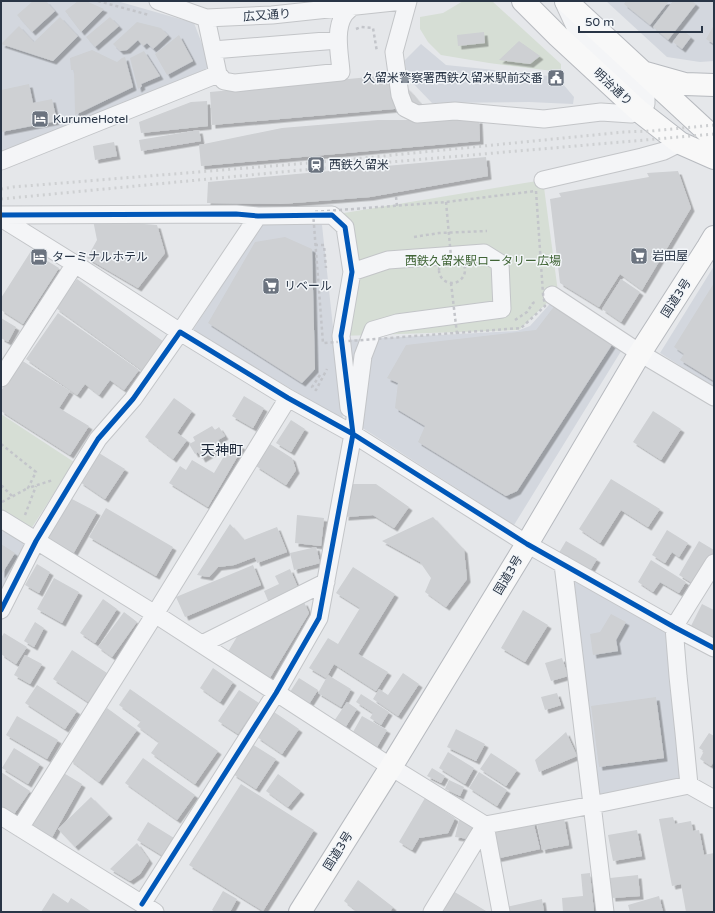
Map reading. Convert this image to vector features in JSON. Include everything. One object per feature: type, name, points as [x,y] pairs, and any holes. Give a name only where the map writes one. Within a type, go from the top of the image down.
[{"type":"highway","name":"明治通り","points":[[523,1],[558,36],[639,111],[680,143],[714,158]]},
{"type":"highway","points":[[566,1],[714,138]]},
{"type":"highway","points":[[642,72],[685,84],[714,85]]},
{"type":"highway","name":"国道3号","points":[[300,912],[391,767],[527,544],[640,352],[714,237]]},
{"type":"street","name":"広又通り","points":[[154,8],[206,18],[271,8],[353,6],[403,1]]},
{"type":"street","points":[[408,1],[394,52],[400,95],[405,108],[418,114],[455,111],[544,119],[601,112],[631,114],[639,111],[646,104],[646,98],[641,91],[576,29],[563,1]]},
{"type":"street","points":[[206,18],[218,74],[224,81],[235,83],[341,72],[338,40],[340,21],[344,14],[353,6]]},
{"type":"street","points":[[213,50],[338,40]]},
{"type":"street","points":[[1,161],[218,74]]},
{"type":"street","points":[[543,180],[642,157],[664,151],[680,143]]},
{"type":"street","points":[[1,215],[236,214],[258,216],[332,214],[345,227],[352,272],[341,336],[352,434]]},
{"type":"street","points":[[1,610],[36,541],[98,439],[133,399],[258,216]]},
{"type":"street","points":[[1,218],[180,332],[288,398],[352,434],[527,544],[714,648]]},
{"type":"street","points":[[1,816],[148,908],[319,618],[352,434],[363,356],[373,330],[397,323],[502,309],[500,263],[484,253],[388,260],[352,272]]},
{"type":"street","points":[[1,378],[75,264]]},
{"type":"street","points":[[552,295],[640,352],[714,397]]},
{"type":"street","points":[[20,828],[155,614],[288,398]]},
{"type":"street","points":[[1,520],[155,614],[391,767],[485,825],[689,785],[714,799]]},
{"type":"street","points":[[689,785],[674,627],[714,563]]},
{"type":"street","points":[[563,564],[605,912]]},
{"type":"street","points":[[202,644],[326,582]]},
{"type":"street","points":[[432,912],[485,825]]},
{"type":"street","points":[[485,825],[501,912]]},
{"type":"path","points":[[98,1],[154,8]]},
{"type":"path","points":[[536,191],[545,306],[521,328],[323,343],[313,212],[396,206],[446,202],[536,191]]},
{"type":"path","points":[[396,197],[396,206]]},
{"type":"path","points":[[446,202],[451,257]]},
{"type":"path","points":[[414,237],[449,232],[486,231]]},
{"type":"path","points":[[315,245],[324,245],[326,268]]},
{"type":"path","points":[[451,283],[457,334]]},
{"type":"path","points":[[516,320],[527,312],[533,302]]},
{"type":"path","points":[[320,375],[312,388],[316,390],[328,369],[327,363]]},
{"type":"path","points":[[1,444],[36,472],[28,488]]},
{"type":"path","points":[[1,503],[28,488],[76,473]]},
{"type":"path","points":[[20,531],[36,485]]},
{"type":"path","points":[[1,486],[12,496]]},
{"type":"shaded area","points":[[1,1],[117,1],[194,23],[211,67],[1,152]]},
{"type":"shaded area","points":[[606,1],[714,1],[714,61],[700,62],[667,57]]},
{"type":"shaded area","points":[[421,44],[446,65],[557,77],[574,97],[573,104],[529,102],[432,103],[406,76],[405,60]]},
{"type":"shaded area","points":[[264,221],[322,225],[343,420],[193,330]]},
{"type":"shaded area","points":[[714,266],[714,387],[660,353]]},
{"type":"shaded area","points":[[557,296],[623,348],[514,525],[361,427],[347,340],[517,331],[530,326]]},
{"type":"shaded area","points":[[1,524],[30,542],[1,591]]},
{"type":"shaded area","points":[[570,579],[666,630],[685,782],[597,798]]},
{"type":"green space","points":[[463,1],[492,1],[561,64],[561,69],[553,71],[441,55],[428,42],[420,29],[420,17],[443,13]]},
{"type":"green space","name":"西鉄久留米駅ロータリー広場","points":[[543,180],[558,292],[519,330],[341,336],[352,272],[332,215]]},
{"type":"green space","points":[[1,414],[74,462],[31,529],[1,509]]},
{"type":"building","points":[[33,1],[46,1],[55,11],[32,32],[17,15]]},
{"type":"building","points":[[78,1],[86,1],[104,9],[81,32],[65,11]]},
{"type":"building","points":[[626,1],[669,1],[650,25],[624,4]]},
{"type":"building","points":[[673,1],[692,1],[696,4],[668,40],[653,27]]},
{"type":"building","points":[[60,17],[78,36],[53,61],[1,44],[19,26],[34,42]]},
{"type":"building","points":[[110,17],[119,26],[95,47],[86,37]]},
{"type":"building","points":[[137,22],[161,28],[168,35],[153,49],[147,43],[143,46],[138,40],[127,50],[120,51],[113,44]]},
{"type":"building","points":[[714,25],[714,44],[706,39]]},
{"type":"building","points":[[682,30],[691,37],[682,49],[673,42]]},
{"type":"building","points":[[484,32],[485,43],[458,46],[457,35]]},
{"type":"building","points":[[179,35],[193,61],[167,75],[155,54]]},
{"type":"building","points":[[519,41],[540,56],[530,64],[499,60]]},
{"type":"building","points":[[92,50],[117,62],[125,57],[133,87],[75,115],[74,70],[71,70],[70,58]]},
{"type":"building","points":[[144,51],[160,76],[141,84],[142,86],[138,89],[130,58]]},
{"type":"building","points":[[391,75],[408,89],[421,104],[405,108],[212,125],[210,92]]},
{"type":"building","points":[[29,84],[33,103],[52,99],[57,121],[1,132],[1,90]]},
{"type":"building","points":[[207,101],[208,126],[141,133],[139,122],[191,102]]},
{"type":"building","points":[[378,120],[479,120],[480,141],[201,166],[199,145],[282,128]]},
{"type":"building","points":[[199,130],[201,141],[141,151],[139,140]]},
{"type":"building","points":[[114,142],[117,156],[95,160],[93,146]]},
{"type":"building","points":[[486,157],[488,176],[370,197],[281,204],[207,203],[208,182]]},
{"type":"building","points":[[678,171],[691,208],[642,290],[620,274],[599,307],[560,283],[550,199],[561,197],[559,193],[649,177],[647,173]]},
{"type":"building","points":[[93,220],[157,225],[165,253],[138,288],[87,258],[97,240]]},
{"type":"building","name":"リベール","points":[[285,237],[312,249],[315,369],[302,383],[208,323],[255,242]]},
{"type":"building","points":[[31,251],[59,268],[23,324],[1,310],[1,298]]},
{"type":"building","points":[[77,279],[164,342],[143,371],[56,308]]},
{"type":"building","points":[[621,279],[640,292],[621,322],[602,309]]},
{"type":"building","points":[[714,283],[714,381],[680,360],[684,354],[674,347]]},
{"type":"building","points":[[559,300],[615,340],[517,491],[506,496],[418,442],[425,426],[395,408],[398,383],[387,378],[406,345],[536,330]]},
{"type":"building","points":[[58,313],[139,370],[124,390],[110,380],[99,395],[85,384],[77,395],[26,359]]},
{"type":"building","points":[[1,318],[16,327],[8,342],[1,338]]},
{"type":"building","points":[[21,360],[70,391],[59,408],[89,426],[70,455],[1,411],[1,391]]},
{"type":"building","points":[[244,396],[264,408],[253,428],[232,416]]},
{"type":"building","points":[[174,398],[192,411],[177,433],[187,440],[173,459],[145,437]]},
{"type":"building","points":[[653,411],[681,429],[661,460],[633,442]]},
{"type":"building","points":[[291,420],[305,429],[291,452],[276,443]]},
{"type":"building","points":[[212,426],[215,430],[219,427],[225,436],[218,440],[222,447],[202,459],[198,452],[195,454],[189,444],[195,441],[193,437]]},
{"type":"building","points":[[233,441],[243,447],[208,507],[169,483],[180,466],[186,470],[192,460],[214,473]]},
{"type":"building","points":[[270,444],[292,458],[296,470],[286,485],[256,466]]},
{"type":"building","points":[[99,453],[125,469],[105,499],[80,482]]},
{"type":"building","points":[[611,479],[660,509],[648,527],[621,510],[600,543],[579,529]]},
{"type":"building","points":[[350,484],[376,484],[409,507],[394,528],[373,515],[345,517]]},
{"type":"building","points":[[70,498],[97,512],[73,554],[47,540]]},
{"type":"building","points":[[106,508],[173,547],[156,576],[89,537]]},
{"type":"building","points":[[297,515],[324,518],[321,546],[295,543]]},
{"type":"building","points":[[433,517],[464,550],[467,579],[446,607],[425,592],[431,578],[420,562],[382,541]]},
{"type":"building","points":[[230,524],[244,540],[277,527],[287,552],[257,563],[255,557],[234,565],[218,567],[209,577],[197,575]]},
{"type":"building","points":[[667,530],[688,543],[679,557],[672,552],[665,563],[652,555]]},
{"type":"building","points":[[566,541],[597,559],[588,574],[557,556]]},
{"type":"building","points":[[699,541],[714,550],[714,557],[697,586],[679,575]]},
{"type":"building","points":[[1,544],[15,553],[1,575]]},
{"type":"building","points":[[316,547],[320,563],[294,570],[290,553]]},
{"type":"building","points":[[651,560],[686,582],[679,593],[660,582],[653,592],[638,582]]},
{"type":"building","points":[[37,564],[50,572],[39,593],[25,585]]},
{"type":"building","points":[[253,565],[261,585],[185,617],[176,597]]},
{"type":"building","points":[[353,567],[395,594],[358,654],[388,672],[376,691],[334,664],[326,678],[309,668],[328,638],[338,644],[360,608],[336,593]]},
{"type":"building","points":[[290,569],[299,590],[269,603],[264,591],[279,584],[275,576]]},
{"type":"building","points":[[54,578],[79,592],[62,623],[37,609]]},
{"type":"building","points":[[103,599],[117,609],[95,643],[80,633]]},
{"type":"building","points":[[304,602],[309,613],[268,681],[226,655],[241,630]]},
{"type":"building","points":[[702,604],[714,610],[714,642],[689,630]]},
{"type":"building","points":[[523,610],[548,625],[525,662],[501,648]]},
{"type":"building","points":[[124,612],[137,622],[112,657],[98,647]]},
{"type":"building","points":[[611,614],[626,622],[616,640],[618,651],[593,655],[590,634],[600,632]]},
{"type":"building","points":[[35,622],[44,628],[34,647],[24,641]]},
{"type":"building","points":[[4,633],[27,647],[16,664],[1,654],[1,638]]},
{"type":"building","points":[[72,650],[107,673],[88,702],[53,679]]},
{"type":"building","points":[[25,655],[42,664],[30,684],[14,675]]},
{"type":"building","points":[[562,658],[568,676],[551,681],[545,663]]},
{"type":"building","points":[[213,668],[233,682],[220,702],[200,688]]},
{"type":"building","points":[[403,673],[419,684],[398,716],[373,699],[379,689],[388,695]]},
{"type":"building","points":[[328,675],[351,689],[341,707],[318,693]]},
{"type":"building","points":[[299,678],[318,690],[309,704],[290,692]]},
{"type":"building","points":[[37,685],[77,711],[65,729],[25,703]]},
{"type":"building","points":[[130,689],[218,751],[195,784],[151,753],[159,742],[137,726],[141,721],[119,705]]},
{"type":"building","points":[[239,690],[259,703],[238,734],[218,721]]},
{"type":"building","points":[[557,693],[561,705],[545,710],[541,697]]},
{"type":"building","points":[[361,694],[389,712],[381,725],[370,718],[373,713],[356,702]]},
{"type":"building","points":[[656,697],[664,758],[599,767],[591,706]]},
{"type":"building","points":[[347,702],[357,709],[343,731],[332,724]]},
{"type":"building","points":[[107,708],[137,730],[99,782],[70,760]]},
{"type":"building","points":[[274,712],[299,729],[282,754],[257,737]]},
{"type":"building","points":[[17,716],[58,740],[47,759],[6,735]]},
{"type":"building","points":[[362,716],[387,730],[377,747],[353,732]]},
{"type":"building","points":[[456,729],[485,744],[476,761],[447,747]]},
{"type":"building","points":[[566,732],[577,756],[539,772],[535,760]]},
{"type":"building","points":[[709,733],[714,736],[714,761],[711,766],[700,759],[704,751],[699,748]]},
{"type":"building","points":[[252,744],[276,759],[256,789],[233,774]]},
{"type":"building","points":[[14,748],[40,764],[28,784],[2,768]]},
{"type":"building","points":[[448,752],[474,768],[465,784],[439,768]]},
{"type":"building","points":[[491,753],[517,770],[506,786],[480,769]]},
{"type":"building","points":[[143,758],[195,795],[177,820],[125,783]]},
{"type":"building","points":[[432,768],[445,776],[441,783],[427,776]]},
{"type":"building","points":[[1,772],[30,791],[14,814],[1,806]]},
{"type":"building","points":[[62,772],[82,784],[51,839],[30,826]]},
{"type":"building","points":[[479,772],[507,790],[497,806],[469,788]]},
{"type":"building","points":[[278,774],[301,791],[288,807],[266,791]]},
{"type":"building","points":[[449,780],[464,787],[460,796],[445,789]]},
{"type":"building","points":[[241,784],[314,830],[263,911],[189,865]]},
{"type":"building","points":[[91,797],[109,815],[75,847],[58,829]]},
{"type":"building","points":[[425,798],[455,818],[448,833],[419,838],[412,850],[399,842]]},
{"type":"building","points":[[673,817],[675,824],[691,821],[693,831],[699,830],[704,855],[714,853],[714,912],[686,912],[681,884],[672,886],[659,819]]},
{"type":"building","points":[[564,818],[569,845],[542,850],[537,824]]},
{"type":"building","points":[[459,820],[467,821],[466,824],[472,825],[469,839],[455,837]]},
{"type":"building","points":[[533,821],[540,849],[495,859],[489,832]]},
{"type":"building","points":[[148,822],[174,838],[163,856],[137,840]]},
{"type":"building","points":[[637,830],[642,856],[613,861],[608,835]]},
{"type":"building","points":[[137,843],[149,860],[140,874],[130,881],[110,869]]},
{"type":"building","points":[[590,873],[594,912],[563,912],[562,898],[583,896],[581,874]]},
{"type":"building","points":[[638,875],[640,896],[612,898],[610,878]]},
{"type":"building","points":[[358,880],[393,907],[390,912],[358,912],[344,901]]},
{"type":"building","points":[[223,891],[237,899],[230,912],[215,912],[212,910]]},
{"type":"building","points":[[453,891],[486,911],[486,912],[441,912]]},
{"type":"building","points":[[53,893],[68,903],[71,898],[92,912],[41,912]]},
{"type":"building","points":[[659,896],[663,912],[630,912],[628,905]]},
{"type":"building","points":[[542,899],[544,912],[503,912],[502,908]]},
{"type":"railway","points":[[1,189],[333,161],[624,132],[714,125]]},
{"type":"railway","points":[[1,199],[333,167],[714,134]]},
{"type":"cycle path","points":[[1,215],[332,215],[345,227],[352,272],[341,336],[353,434],[319,618],[276,693],[142,904]]},
{"type":"cycle path","points":[[1,610],[36,541],[98,439],[133,399],[180,332],[288,398],[353,434],[527,544],[714,648]]},
{"type":"place","name":"久留米警察署西鉄久留米駅前交番","points":[[556,78]]},
{"type":"place","name":"KurumeHotel","points":[[40,119]]},
{"type":"place","name":"西鉄久留米","points":[[316,165]]},
{"type":"place","name":"岩田屋","points":[[639,256]]},
{"type":"place","name":"ターミナルホテル","points":[[39,257]]},
{"type":"place","name":"リベール","points":[[271,286]]},
{"type":"district","name":"天神町","points":[[222,450]]}]
